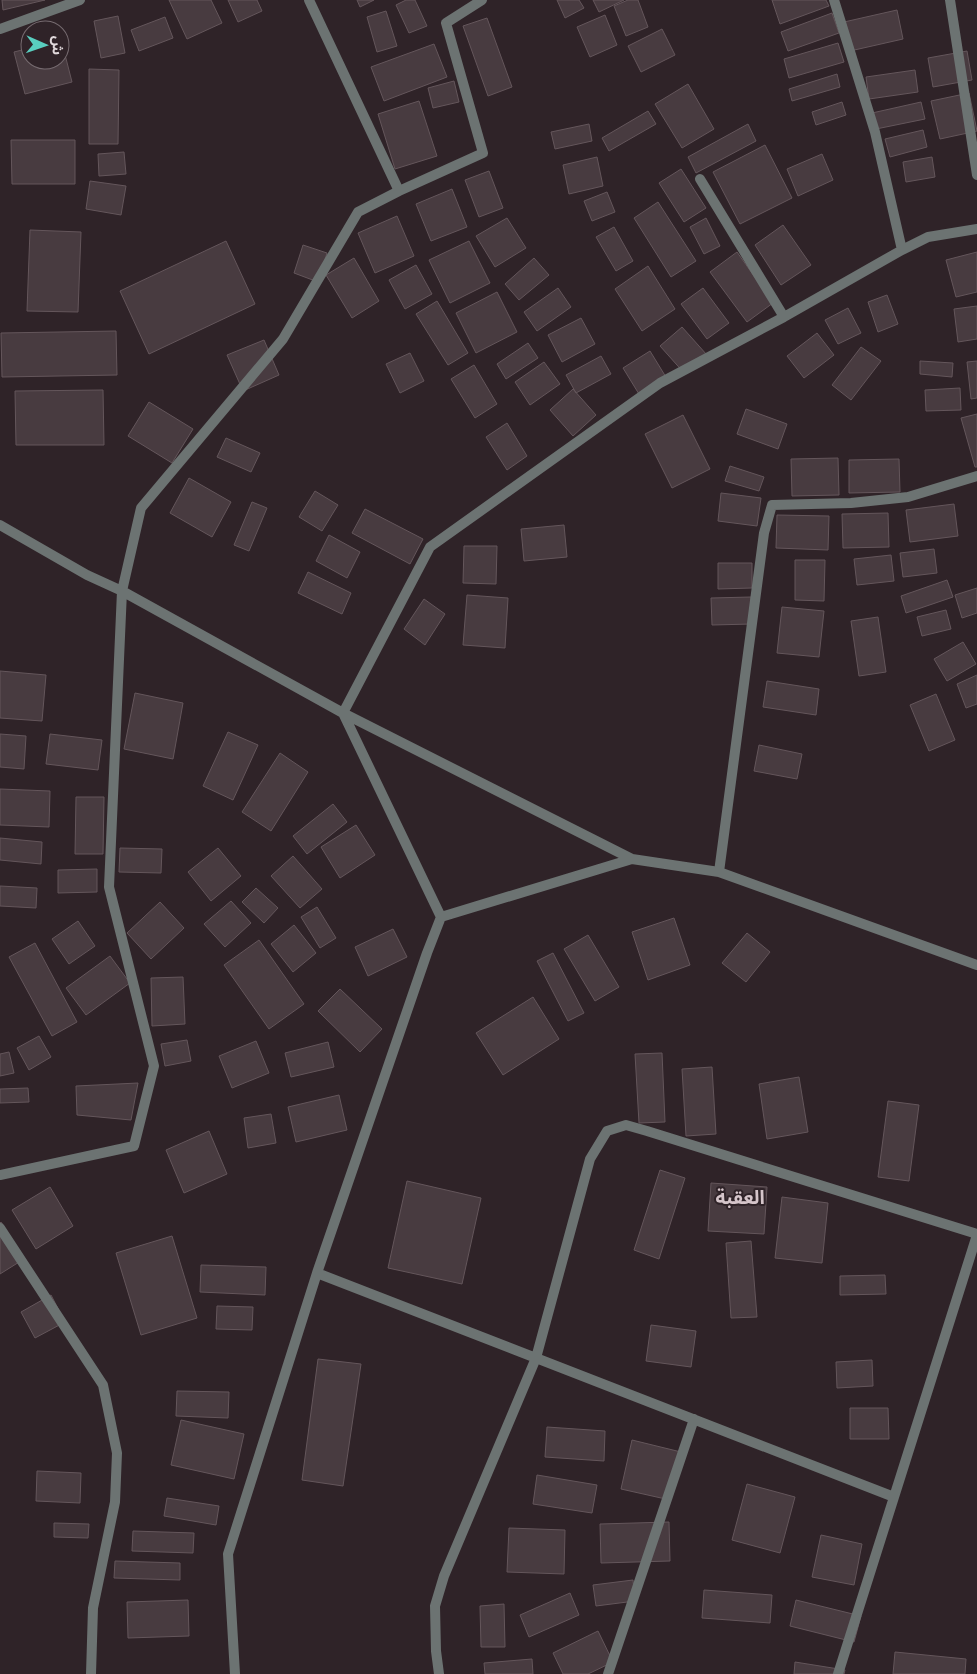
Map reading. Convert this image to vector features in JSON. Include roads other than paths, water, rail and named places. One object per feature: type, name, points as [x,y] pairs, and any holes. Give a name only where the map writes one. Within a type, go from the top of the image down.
[{"type":"street","points":[[0,29],[80,0]]},
{"type":"street","points":[[309,0],[399,191]]},
{"type":"street","points":[[0,1175],[134,1146],[154,1066],[109,887],[122,591],[141,508],[283,339],[358,212],[483,153],[446,23],[482,0]]},
{"type":"street","points":[[834,0],[875,132],[902,250]]},
{"type":"street","points":[[950,0],[977,175]]},
{"type":"street","points":[[700,179],[784,317]]},
{"type":"street","points":[[343,713],[430,547],[660,382],[784,317],[902,250],[928,238],[977,229]]},
{"type":"street","points":[[719,872],[764,533],[772,505],[851,503],[908,497],[977,476]]},
{"type":"street","points":[[0,525],[87,576],[122,591],[343,713],[632,860],[719,872],[977,965]]},
{"type":"street","points":[[235,1674],[228,1554],[317,1273],[427,953],[442,918],[343,713]]},
{"type":"street","points":[[442,918],[632,860]]},
{"type":"street","points":[[439,1674],[436,1651],[435,1606],[444,1576],[536,1358],[590,1159],[607,1132],[626,1125],[977,1234],[838,1674]]},
{"type":"street","points":[[0,1228],[103,1385],[117,1453],[115,1502],[93,1608],[91,1674]]},
{"type":"street","points":[[317,1273],[894,1497]]},
{"type":"street","points":[[608,1674],[694,1419]]},
{"type":"district","name":"العقبة","points":[[740,1197]]}]
